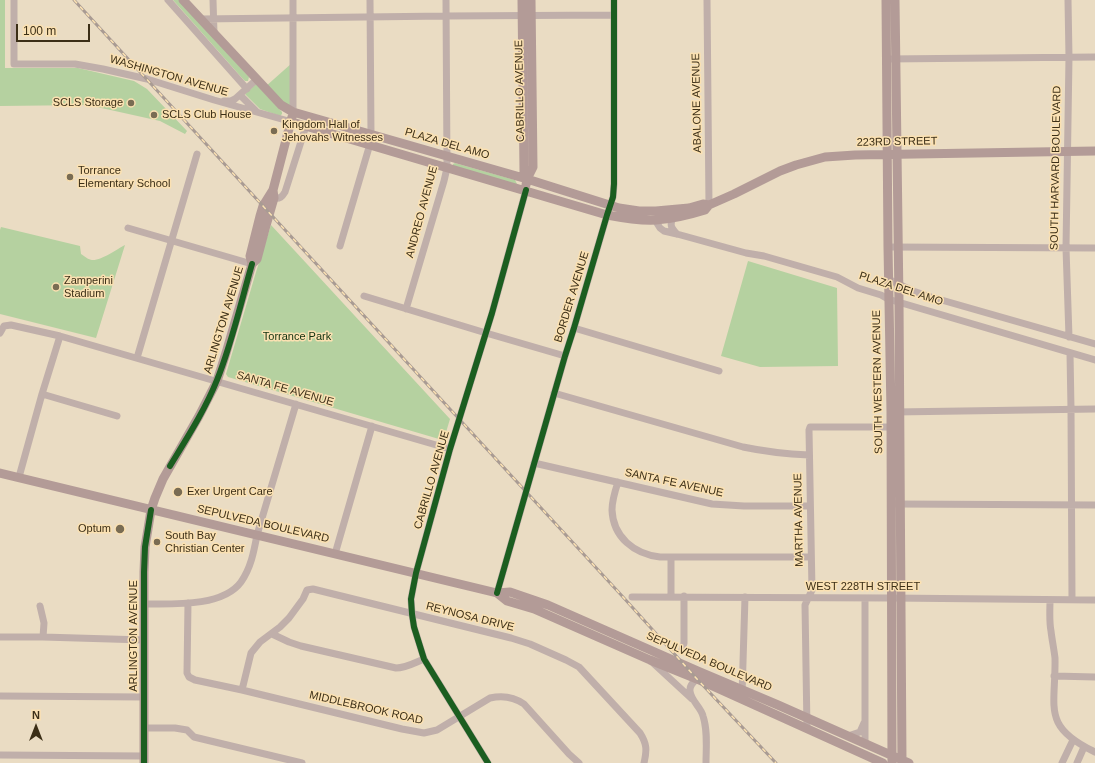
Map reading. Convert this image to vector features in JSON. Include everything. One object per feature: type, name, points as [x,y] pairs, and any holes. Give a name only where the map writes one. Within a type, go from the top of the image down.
[{"type":"main road","name":"PLAZA DEL AMO","points":[[184,0],[281,105],[293,112],[630,210],[674,210],[702,204],[709,206]]},
{"type":"main road","name":"CABRILLO AVENUE","points":[[522,0],[526,16],[524,172],[527,179],[526,190]]},
{"type":"main road","name":"CABRILLO AVENUE","points":[[526,16],[531,0]]},
{"type":"main road","name":"SOUTH WESTERN AVENUE","points":[[886,0],[897,155],[899,302],[895,412],[896,598],[901,655],[904,762]]},
{"type":"main road","name":"SOUTH WESTERN AVENUE","points":[[895,0],[887,155],[888,299],[895,412]]},
{"type":"main road","name":"ARLINGTON AVENUE","points":[[144,759],[145,547],[151,510],[163,479],[199,416],[216,381],[226,353],[252,264],[250,256],[261,211],[263,206],[274,194],[292,122],[293,112]]},
{"type":"main road","name":"PLAZA DEL AMO","points":[[292,122],[620,218],[655,220],[673,218],[705,210],[709,206]]},
{"type":"main road","name":"223RD STREET","points":[[709,206],[780,171],[812,160],[842,156],[1095,151]]},
{"type":"main road","name":"SEPULVEDA BOULEVARD","points":[[0,473],[497,593],[510,592],[548,604],[579,624],[650,660],[742,689],[848,736],[892,759],[904,762]]},
{"type":"main road","name":"SOUTH WESTERN AVENUE","points":[[892,759],[892,628],[896,598]]},
{"type":"main road","name":"SEPULVEDA BOULEVARD","points":[[579,624],[699,675],[741,699],[883,763]]},
{"type":"main road","points":[[892,628],[896,637],[896,652],[898,655],[901,655]]},
{"type":"street","name":"WASHINGTON AVENUE","points":[[14,0],[14,64],[75,64],[92,66],[147,79],[292,122]]},
{"type":"street","points":[[168,0],[247,89]]},
{"type":"street","points":[[214,0],[214,33]]},
{"type":"street","name":"ARLINGTON AVENUE","points":[[293,0],[293,112]]},
{"type":"street","points":[[340,246],[370,144],[370,0]]},
{"type":"street","name":"ANDREO AVENUE","points":[[406,309],[447,168],[446,0]]},
{"type":"street","name":"BORDER AVENUE","points":[[497,593],[554,393],[613,197],[614,0]]},
{"type":"street","name":"ABALONE AVENUE","points":[[707,0],[709,206]]},
{"type":"street","name":"SOUTH HARVARD BOULEVARD","points":[[1068,0],[1069,57],[1066,248],[1069,337]]},
{"type":"street","points":[[202,19],[614,15]]},
{"type":"street","points":[[891,59],[1095,57]]},
{"type":"street","points":[[214,100],[231,101],[240,96],[257,79]]},
{"type":"street","points":[[240,96],[258,112]]},
{"type":"street","name":"ARLINGTON AVENUE","points":[[274,194],[278,198],[285,192],[306,126]]},
{"type":"street","points":[[137,358],[197,154]]},
{"type":"street","name":"CABRILLO AVENUE","points":[[488,763],[424,659],[414,627],[412,614],[412,593],[416,573],[450,449],[486,333],[526,190]]},
{"type":"street","points":[[673,218],[671,221],[672,229],[677,234]]},
{"type":"street","name":"PLAZA DEL AMO","points":[[655,220],[664,231],[746,253],[764,256],[837,277],[858,288],[884,296],[888,299],[1095,360]]},
{"type":"street","points":[[128,228],[252,264]]},
{"type":"street","points":[[888,248],[1095,248]]},
{"type":"street","name":"PLAZA DEL AMO","points":[[888,279],[913,291],[931,297],[1095,344]]},
{"type":"street","points":[[364,296],[565,356]]},
{"type":"street","name":"SANTA FE AVENUE","points":[[0,333],[4,326],[11,325],[60,336],[450,449]]},
{"type":"street","points":[[574,328],[719,370]]},
{"type":"street","points":[[19,477],[60,336]]},
{"type":"street","points":[[1070,353],[1072,600]]},
{"type":"street","points":[[554,393],[749,448],[780,454],[809,455]]},
{"type":"street","points":[[42,394],[117,416]]},
{"type":"street","points":[[144,604],[188,603],[219,597],[234,589],[241,582],[249,567],[296,404]]},
{"type":"street","points":[[895,412],[1095,409]]},
{"type":"street","points":[[335,554],[372,426]]},
{"type":"street","name":"MARTHA AVENUE","points":[[807,729],[805,604],[812,590],[809,430],[810,427],[895,427]]},
{"type":"street","name":"SANTA FE AVENUE","points":[[534,463],[712,504],[744,506],[810,506]]},
{"type":"street","points":[[618,482],[612,508],[618,533],[628,545],[644,554],[671,557],[811,557]]},
{"type":"street","points":[[895,504],[1095,504]]},
{"type":"street","points":[[671,557],[671,596]]},
{"type":"street","name":"REYNOSA DRIVE","points":[[242,690],[251,653],[260,642],[272,634],[289,618],[303,599],[307,590],[312,589],[511,638],[530,644],[573,663],[584,672],[640,733],[646,746],[644,763]]},
{"type":"street","points":[[682,650],[684,643],[684,596]]},
{"type":"street","name":"WEST 228TH STREET","points":[[632,597],[684,596],[1095,600]]},
{"type":"street","points":[[741,699],[745,597]]},
{"type":"street","points":[[865,598],[865,744]]},
{"type":"street","points":[[1050,600],[1050,630],[1055,657],[1053,705],[1055,715],[1063,730],[1073,740],[1095,752]]},
{"type":"street","name":"MIDDLEBROOK ROAD","points":[[188,603],[187,676],[195,680],[424,733],[437,730],[490,698],[497,696],[511,697],[524,704],[579,763]]},
{"type":"street","points":[[40,606],[44,623],[44,637]]},
{"type":"street","points":[[272,634],[288,642],[301,646],[396,668],[402,668],[424,659]]},
{"type":"street","points":[[0,637],[144,640]]},
{"type":"street","points":[[650,660],[695,702]]},
{"type":"street","points":[[699,675],[691,686],[690,690],[692,698],[700,708],[705,722],[706,763]]},
{"type":"street","points":[[1054,676],[1095,677]]},
{"type":"street","points":[[0,696],[144,697]]},
{"type":"street","points":[[848,736],[860,732],[865,720]]},
{"type":"street","points":[[144,728],[175,728],[187,730],[194,737],[302,763]]},
{"type":"street","points":[[1062,763],[1073,740]]},
{"type":"street","points":[[1077,763],[1084,747]]},
{"type":"street","points":[[0,755],[144,759]]},
{"type":"green space","points":[[0,0],[5,0],[5,68],[78,68],[134,81],[147,89],[187,131],[185,134],[160,121],[88,105],[0,106]]},
{"type":"green space","points":[[173,0],[179,0],[249,77],[248,81],[245,81],[242,78]]},
{"type":"green space","points":[[292,63],[292,111],[265,87]]},
{"type":"green space","points":[[256,84],[282,112],[280,116],[260,109],[245,94]]},
{"type":"green space","points":[[455,163],[515,180],[517,184],[453,166]]},
{"type":"green space","name":"Torrance Park","points":[[271,225],[450,419],[444,439],[439,439],[228,377],[226,374]]},
{"type":"green space","name":"Zamperini Stadium","points":[[1,227],[80,246],[81,254],[92,260],[104,257],[125,245],[96,338],[0,314]]},
{"type":"green space","points":[[748,261],[837,288],[838,366],[760,367],[721,356]]},
{"type":"railway","points":[[74,0],[697,679],[776,763]]},
{"type":"cycle path","points":[[497,593],[565,356],[613,197],[614,0]]},
{"type":"cycle path","points":[[488,763],[424,659],[414,627],[411,599],[416,573],[450,449],[492,313],[526,190]]},
{"type":"cycle path","points":[[170,466],[201,413],[217,380],[232,337],[252,264]]},
{"type":"cycle path","points":[[144,763],[144,572],[145,547],[151,510]]},
{"type":"place","name":"SCLS Storage","points":[[131,103]]},
{"type":"place","name":"SCLS Club House","points":[[154,115]]},
{"type":"place","name":"Kingdom Hall of Jehovahs Witnesses","points":[[274,131]]},
{"type":"place","name":"Torrance Elementary School","points":[[70,177]]},
{"type":"place","name":"Zamperini Stadium","points":[[56,287]]},
{"type":"place","name":"Exer Urgent Care","points":[[178,492]]},
{"type":"place","name":"Optum","points":[[120,529]]},
{"type":"place","name":"South Bay Christian Center","points":[[157,542]]}]
